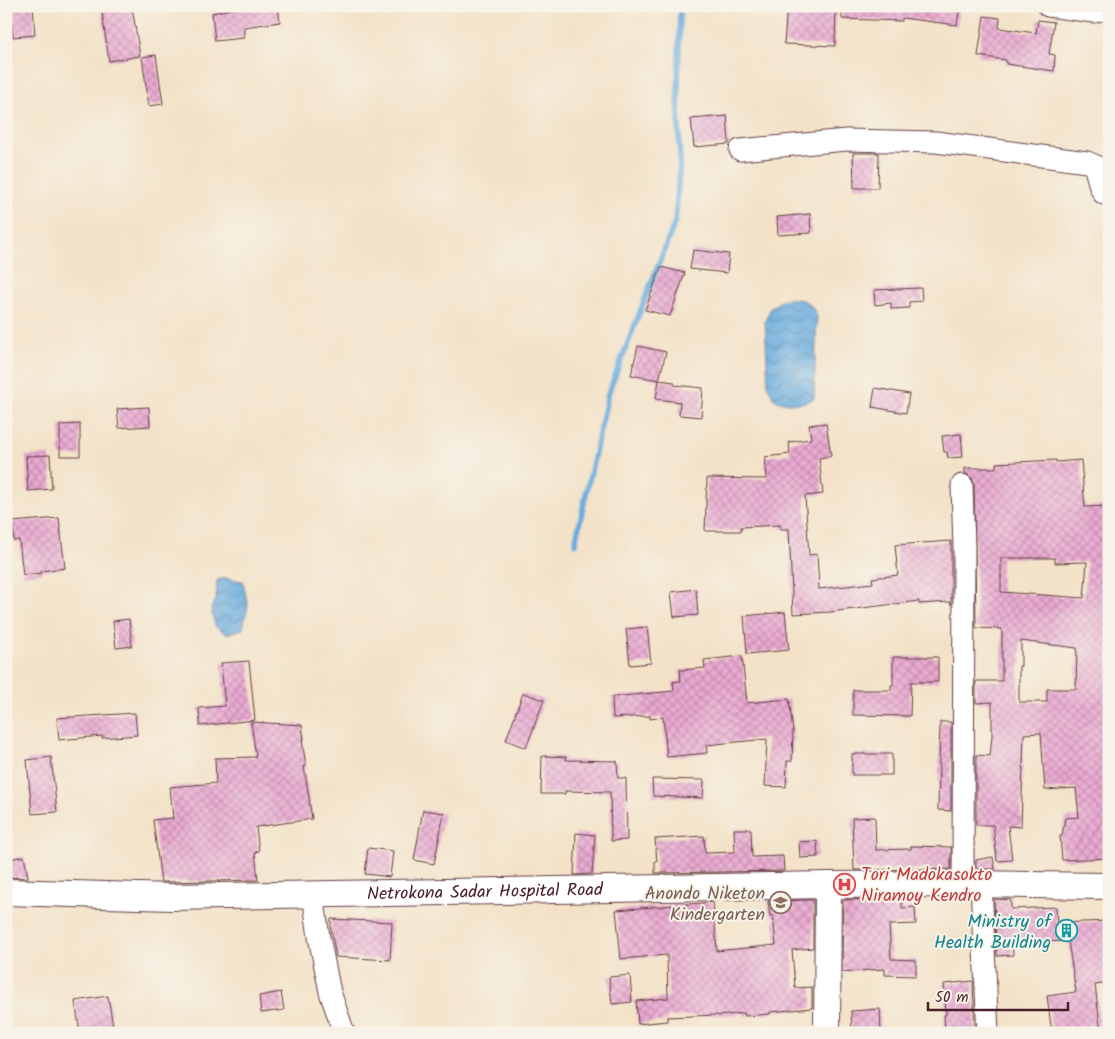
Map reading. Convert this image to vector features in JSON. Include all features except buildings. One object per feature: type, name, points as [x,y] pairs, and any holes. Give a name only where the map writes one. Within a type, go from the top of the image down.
[{"type":"street","points":[[1048,6],[1094,12],[1105,9],[1106,6]]},
{"type":"street","points":[[740,150],[846,140],[936,142],[1094,164],[1100,187],[1104,194],[1109,195]]},
{"type":"street","points":[[962,485],[972,884],[988,1033]]},
{"type":"street","name":"Netrokona Sadar Hospital Road","points":[[6,892],[172,898],[828,885],[972,884],[1109,886]]},
{"type":"street","points":[[828,885],[828,1033]]},
{"type":"street","points":[[313,894],[319,938],[330,992],[344,1033]]},
{"type":"water","points":[[784,299],[796,299],[808,303],[817,316],[814,398],[800,403],[775,400],[768,387],[765,321],[771,307]]},
{"type":"water","points":[[225,578],[243,581],[248,606],[243,629],[226,634],[215,626],[211,608],[216,600],[217,580]]},
{"type":"waterway","points":[[575,544],[608,394],[675,222],[680,162],[678,93],[680,6]]},
{"type":"place","name":"Tori Madokasokto Niramoy Kendro","points":[[845,884]]},
{"type":"place","name":"Anondo Niketon Kindergarten","points":[[781,903]]},
{"type":"place","name":"Ministry of Health Building","points":[[1067,931]]}]
